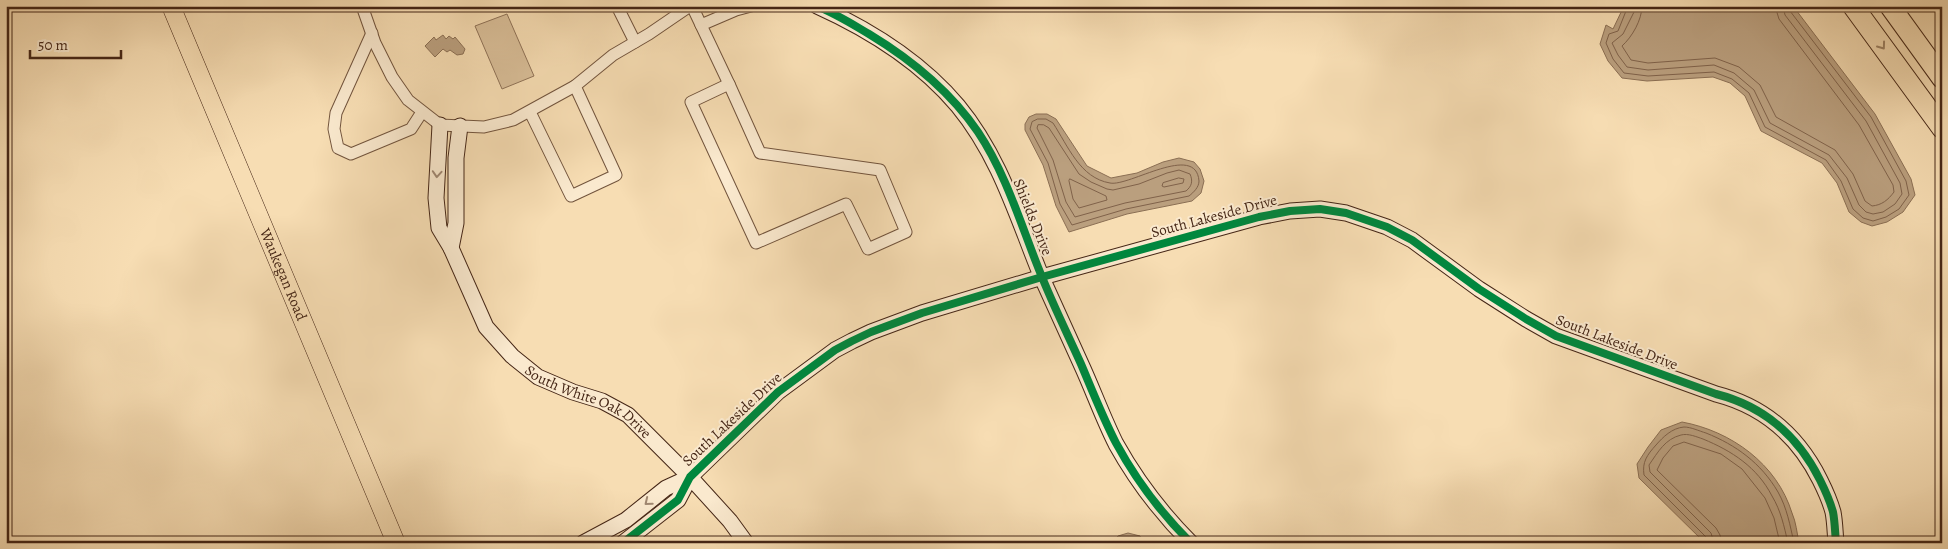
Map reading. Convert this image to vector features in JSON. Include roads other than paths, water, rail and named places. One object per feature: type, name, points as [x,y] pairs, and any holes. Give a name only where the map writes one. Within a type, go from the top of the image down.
[{"type":"highway","points":[[1853,6],[1942,128]]},
{"type":"highway","points":[[1890,6],[1942,78]]},
{"type":"main road","name":"Waukegan Road","points":[[170,6],[396,543]]},
{"type":"street","points":[[362,6],[392,77],[408,100],[440,125],[484,127],[513,120],[575,86],[613,55],[691,6],[729,84],[760,153],[880,170],[906,232],[868,249],[846,204],[756,243],[691,102],[729,84]]},
{"type":"street","points":[[617,6],[635,42]]},
{"type":"street","points":[[701,25],[736,10],[751,6]]},
{"type":"street","name":"Shields Drive","points":[[816,6],[832,12],[890,46],[926,73],[957,105],[979,134],[1004,180],[1042,277],[1115,442],[1152,497],[1192,543]]},
{"type":"street","points":[[372,33],[336,114],[334,129],[338,148],[351,154],[411,129],[422,112]]},
{"type":"street","points":[[530,112],[571,196],[616,175],[575,86]]},
{"type":"street","name":"South White Oak Drive","points":[[440,125],[436,198],[439,228],[451,248],[486,327],[512,356],[538,377],[573,392],[602,401],[628,415],[690,477],[730,521],[746,543]]},
{"type":"street","points":[[451,248],[456,223],[456,158],[460,126]]},
{"type":"street","points":[[437,210],[456,209]]},
{"type":"street","name":"South Lakeside Drive","points":[[622,543],[678,500],[690,477],[778,392],[835,350],[871,332],[922,313],[1042,277],[1259,217],[1290,210],[1320,209],[1346,213],[1386,227],[1412,240],[1479,288],[1556,336],[1716,394],[1735,399],[1758,410],[1789,434],[1801,447],[1813,466],[1832,511],[1836,543]]},
{"type":"street","name":"South Lakeside Drive","points":[[583,543],[626,520],[666,488],[690,477]]},
{"type":"water","points":[[1624,6],[1793,6],[1875,114],[1911,179],[1915,195],[1903,212],[1887,222],[1872,226],[1861,222],[1849,212],[1837,183],[1822,163],[1761,131],[1745,96],[1730,83],[1713,77],[1647,81],[1622,78],[1608,61],[1600,44],[1606,25],[1613,29]]},
{"type":"water","points":[[443,35],[446,39],[449,36],[453,39],[455,37],[465,49],[463,54],[457,55],[450,50],[447,52],[443,49],[435,57],[425,46],[434,37],[436,40]]},
{"type":"water","points":[[1036,114],[1047,114],[1056,119],[1087,166],[1111,178],[1137,173],[1163,162],[1179,158],[1194,162],[1200,169],[1204,181],[1201,193],[1192,201],[1127,214],[1069,232],[1056,206],[1043,165],[1025,130],[1025,124],[1029,117]]},
{"type":"water","points":[[1682,422],[1718,433],[1750,452],[1764,465],[1785,495],[1794,520],[1799,543],[1705,543],[1639,478],[1637,464],[1661,430]]},
{"type":"water","points":[[1128,533],[1140,536],[1143,543],[1111,543],[1118,536]]}]
